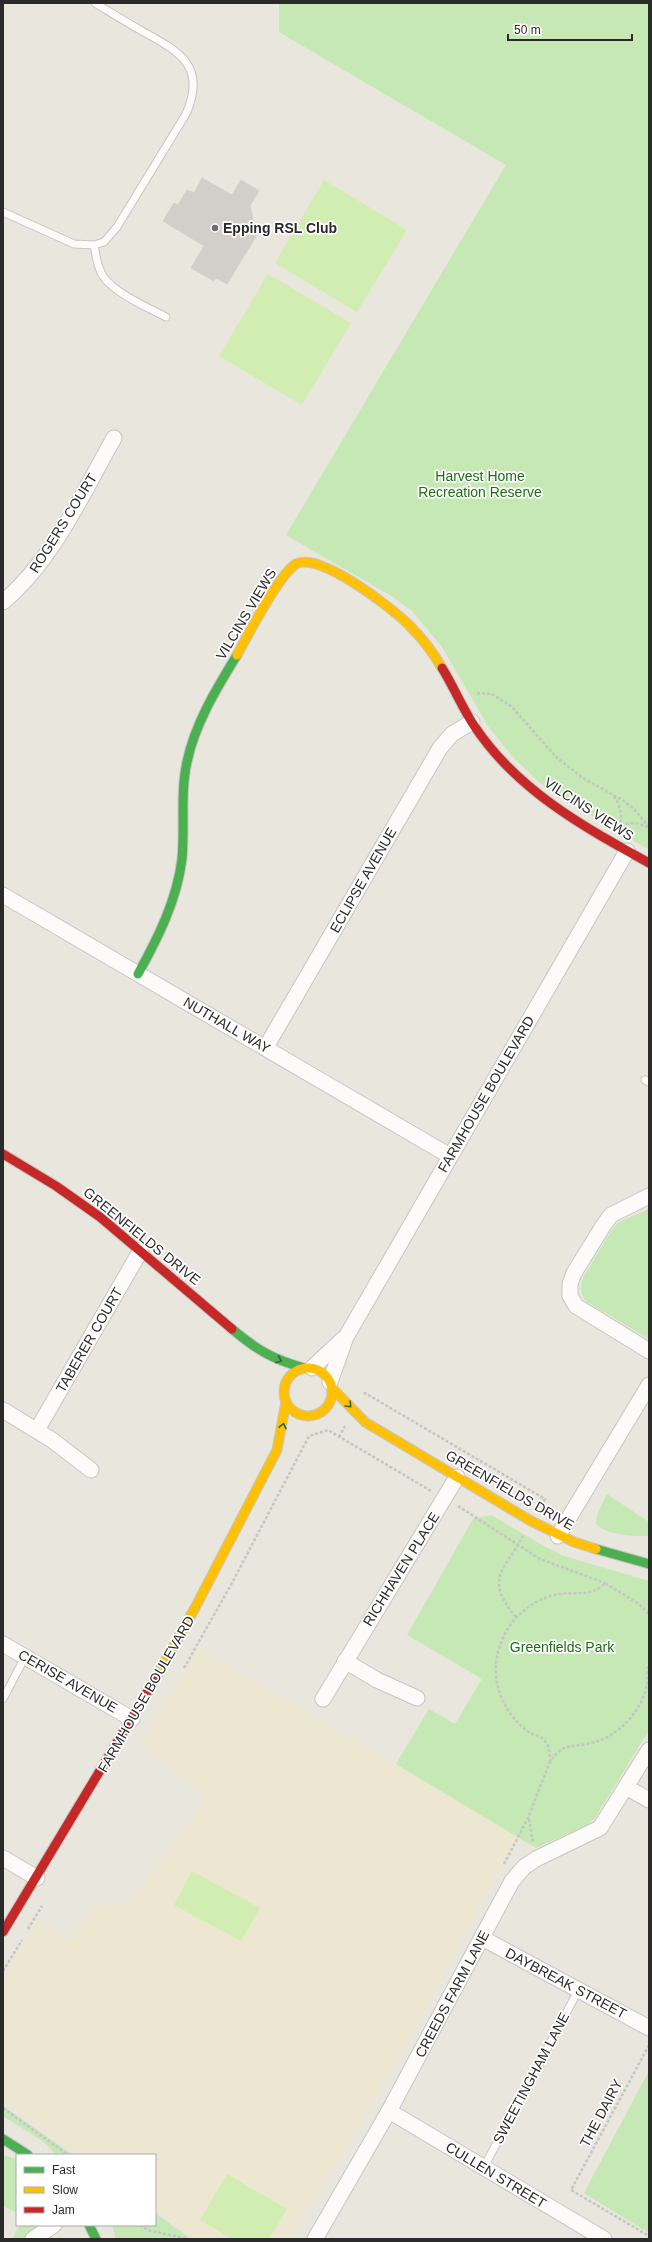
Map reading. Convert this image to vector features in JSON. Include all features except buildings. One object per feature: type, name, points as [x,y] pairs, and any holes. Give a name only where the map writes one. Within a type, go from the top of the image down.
[{"type":"street","name":"ROGERS COURT","points":[[3,602],[26,580],[51,547],[114,438]]},
{"type":"street","name":"VILCINS VIEWS","points":[[138,974],[159,936],[176,891],[184,841],[184,790],[187,762],[197,730],[224,676],[290,568],[299,562],[310,561],[322,565],[388,606],[411,626],[430,649],[461,699],[472,722],[506,765],[536,794],[571,818],[649,863]]},
{"type":"street","name":"ECLIPSE AVENUE","points":[[266,1048],[440,748],[452,734],[472,722]]},
{"type":"street","name":"FARMHOUSE BOULEVARD","points":[[331,1385],[346,1337],[627,851]]},
{"type":"street","name":"NUTHALL WAY","points":[[3,895],[450,1156]]},
{"type":"street","name":"GREENFIELDS DRIVE","points":[[3,1154],[56,1186],[94,1212],[141,1250],[255,1349],[282,1362],[308,1368]]},
{"type":"street","points":[[649,1196],[611,1215],[574,1273],[570,1284],[570,1296],[576,1306],[649,1351]]},
{"type":"street","name":"TABERER COURT","points":[[37,1430],[141,1250]]},
{"type":"street","name":"FARMHOUSE BOULEVARD","points":[[308,1368],[346,1337]]},
{"type":"street","name":"GREENFIELDS DRIVE","points":[[255,1349],[263,1361]]},
{"type":"street","points":[[285,1398],[287,1380],[291,1374],[308,1368],[322,1372],[331,1385],[328,1405],[300,1425]]},
{"type":"street","points":[[277,1382],[285,1398],[295,1412],[312,1416],[331,1417]]},
{"type":"street","points":[[558,1536],[649,1384]]},
{"type":"street","name":"GREENFIELDS DRIVE","points":[[331,1385],[365,1422],[558,1536],[649,1564]]},
{"type":"street","name":"FARMHOUSE BOULEVARD","points":[[277,1450],[284,1420],[285,1398]]},
{"type":"street","points":[[3,1410],[37,1430],[91,1470]]},
{"type":"street","name":"GREENFIELDS DRIVE","points":[[349,1419],[365,1422]]},
{"type":"street","name":"FARMHOUSE BOULEVARD","points":[[3,1932],[132,1719],[195,1608],[277,1450],[289,1436]]},
{"type":"street","name":"RICHHAVEN PLACE","points":[[323,1699],[422,1533],[429,1526],[457,1477]]},
{"type":"street","name":"CERISE AVENUE","points":[[3,1644],[132,1719]]},
{"type":"street","points":[[345,1662],[377,1680],[417,1698]]},
{"type":"street","name":"CREEDS FARM LANE","points":[[315,2239],[389,2111],[512,1881],[524,1867],[536,1858],[600,1828],[649,1750]]},
{"type":"street","points":[[626,1787],[649,1800]]},
{"type":"street","points":[[3,1858],[37,1878]]},
{"type":"street","name":"DAYBREAK STREET","points":[[482,1938],[649,2028]]},
{"type":"street","name":"CULLEN STREET","points":[[389,2111],[604,2239]]},
{"type":"street","points":[[3,2139],[26,2154]]},
{"type":"street","points":[[33,2239],[52,2226]]},
{"type":"street","points":[[90,2226],[96,2239]]},
{"type":"lane","points":[[3,212],[74,244],[94,245],[104,242],[111,236],[132,206],[186,114],[192,100],[194,88],[189,66],[179,53],[95,3]]},
{"type":"lane","points":[[94,245],[99,269],[107,281],[122,292],[166,317]]},
{"type":"lane","points":[[3,1699],[25,1657]]},
{"type":"lane","name":"SWEETINGHAM LANE","points":[[484,2167],[579,1989]]},
{"type":"path","points":[[461,699],[477,693],[485,692],[501,699],[511,706],[543,744],[566,766],[634,809],[649,827]]},
{"type":"path","points":[[614,796],[620,806],[622,820],[620,827]]},
{"type":"path","points":[[304,1444],[309,1436],[328,1430],[445,1499],[540,1559],[605,1583],[639,1604],[649,1614]]},
{"type":"path","points":[[550,1762],[550,1752],[544,1739],[531,1734],[521,1726],[504,1706],[497,1685],[495,1670],[500,1644],[515,1619],[527,1607],[555,1595],[594,1592],[605,1583]]},
{"type":"path","points":[[528,1818],[536,1858]]},
{"type":"path","name":"THE DAIRY","points":[[649,2045],[571,2190],[649,2236]]},
{"type":"path","points":[[3,2108],[67,2154]]},
{"type":"path","points":[[142,2226],[148,2230],[188,2239]]},
{"type":"shaded area","points":[[199,1648],[517,1837],[412,2033],[341,2158],[289,2239],[194,2239],[156,2212],[156,2154],[78,2154],[3,2102],[3,1987],[7,1972],[38,1920],[69,1942],[93,1908],[130,1902],[208,1796],[140,1744]]},
{"type":"green space","name":"Harvest Home Recreation Reserve","points":[[279,3],[649,3],[649,850],[541,784],[512,756],[488,726],[442,647],[412,611],[393,597],[286,535],[506,165],[279,32]]},
{"type":"green space","points":[[324,180],[407,230],[357,312],[275,263]]},
{"type":"green space","points":[[268,274],[351,323],[302,405],[219,356]]},
{"type":"green space","points":[[649,1209],[649,1339],[587,1302],[582,1294],[581,1285],[583,1278],[611,1231],[619,1222]]},
{"type":"green space","points":[[607,1494],[649,1522],[649,1536],[614,1533],[601,1528],[596,1524],[598,1512]]},
{"type":"green space","name":"Greenfields Park","points":[[491,1515],[564,1556],[649,1581],[649,1730],[595,1818],[587,1825],[536,1848],[396,1764],[429,1709],[455,1724],[482,1679],[407,1635],[473,1519]]},
{"type":"green space","points":[[192,1871],[260,1908],[241,1941],[174,1905]]},
{"type":"green space","points":[[649,2071],[649,2233],[584,2193]]},
{"type":"green space","points":[[3,2106],[72,2154],[55,2154],[44,2142],[3,2116]]},
{"type":"green space","points":[[3,2155],[16,2159],[16,2212],[3,2206]]},
{"type":"green space","points":[[227,2174],[287,2209],[269,2239],[232,2239],[200,2220]]},
{"type":"green space","points":[[156,2214],[191,2239],[116,2239],[112,2226],[156,2226]]},
{"type":"green space","points":[[19,2226],[40,2226],[30,2231],[24,2239],[12,2239]]},
{"type":"traffic: fast","points":[[138,974],[153,947],[166,918],[176,889],[183,847],[183,798],[185,774],[195,733],[208,706],[237,655]]},
{"type":"traffic: fast","points":[[232,1329],[249,1343],[265,1353],[304,1368]]},
{"type":"traffic: fast","points":[[596,1549],[649,1564]]},
{"type":"traffic: fast","points":[[3,2139],[26,2154]]},
{"type":"traffic: fast","points":[[90,2226],[96,2239]]},
{"type":"traffic: slow","points":[[237,655],[264,606],[281,580],[296,564],[307,562],[337,573],[355,583],[387,606],[418,635],[442,668]]},
{"type":"traffic: slow","points":[[303,1368],[313,1368],[325,1375],[332,1387],[332,1392],[332,1397],[325,1409],[313,1416],[303,1416],[295,1412],[288,1405],[284,1397],[284,1387],[288,1379],[295,1372],[303,1368]]},
{"type":"traffic: slow","points":[[332,1388],[365,1422],[531,1521],[574,1542],[596,1549]]},
{"type":"traffic: slow","points":[[155,1679],[195,1608],[277,1450],[286,1402]]},
{"type":"traffic: jam","points":[[442,668],[475,727],[492,750],[511,770],[554,806],[600,836],[649,863]]},
{"type":"traffic: jam","points":[[3,1154],[56,1186],[100,1217],[232,1329]]},
{"type":"traffic: jam","points":[[3,1932],[155,1679]]},
{"type":"place","name":"Epping RSL Club","points":[[215,228]]}]
